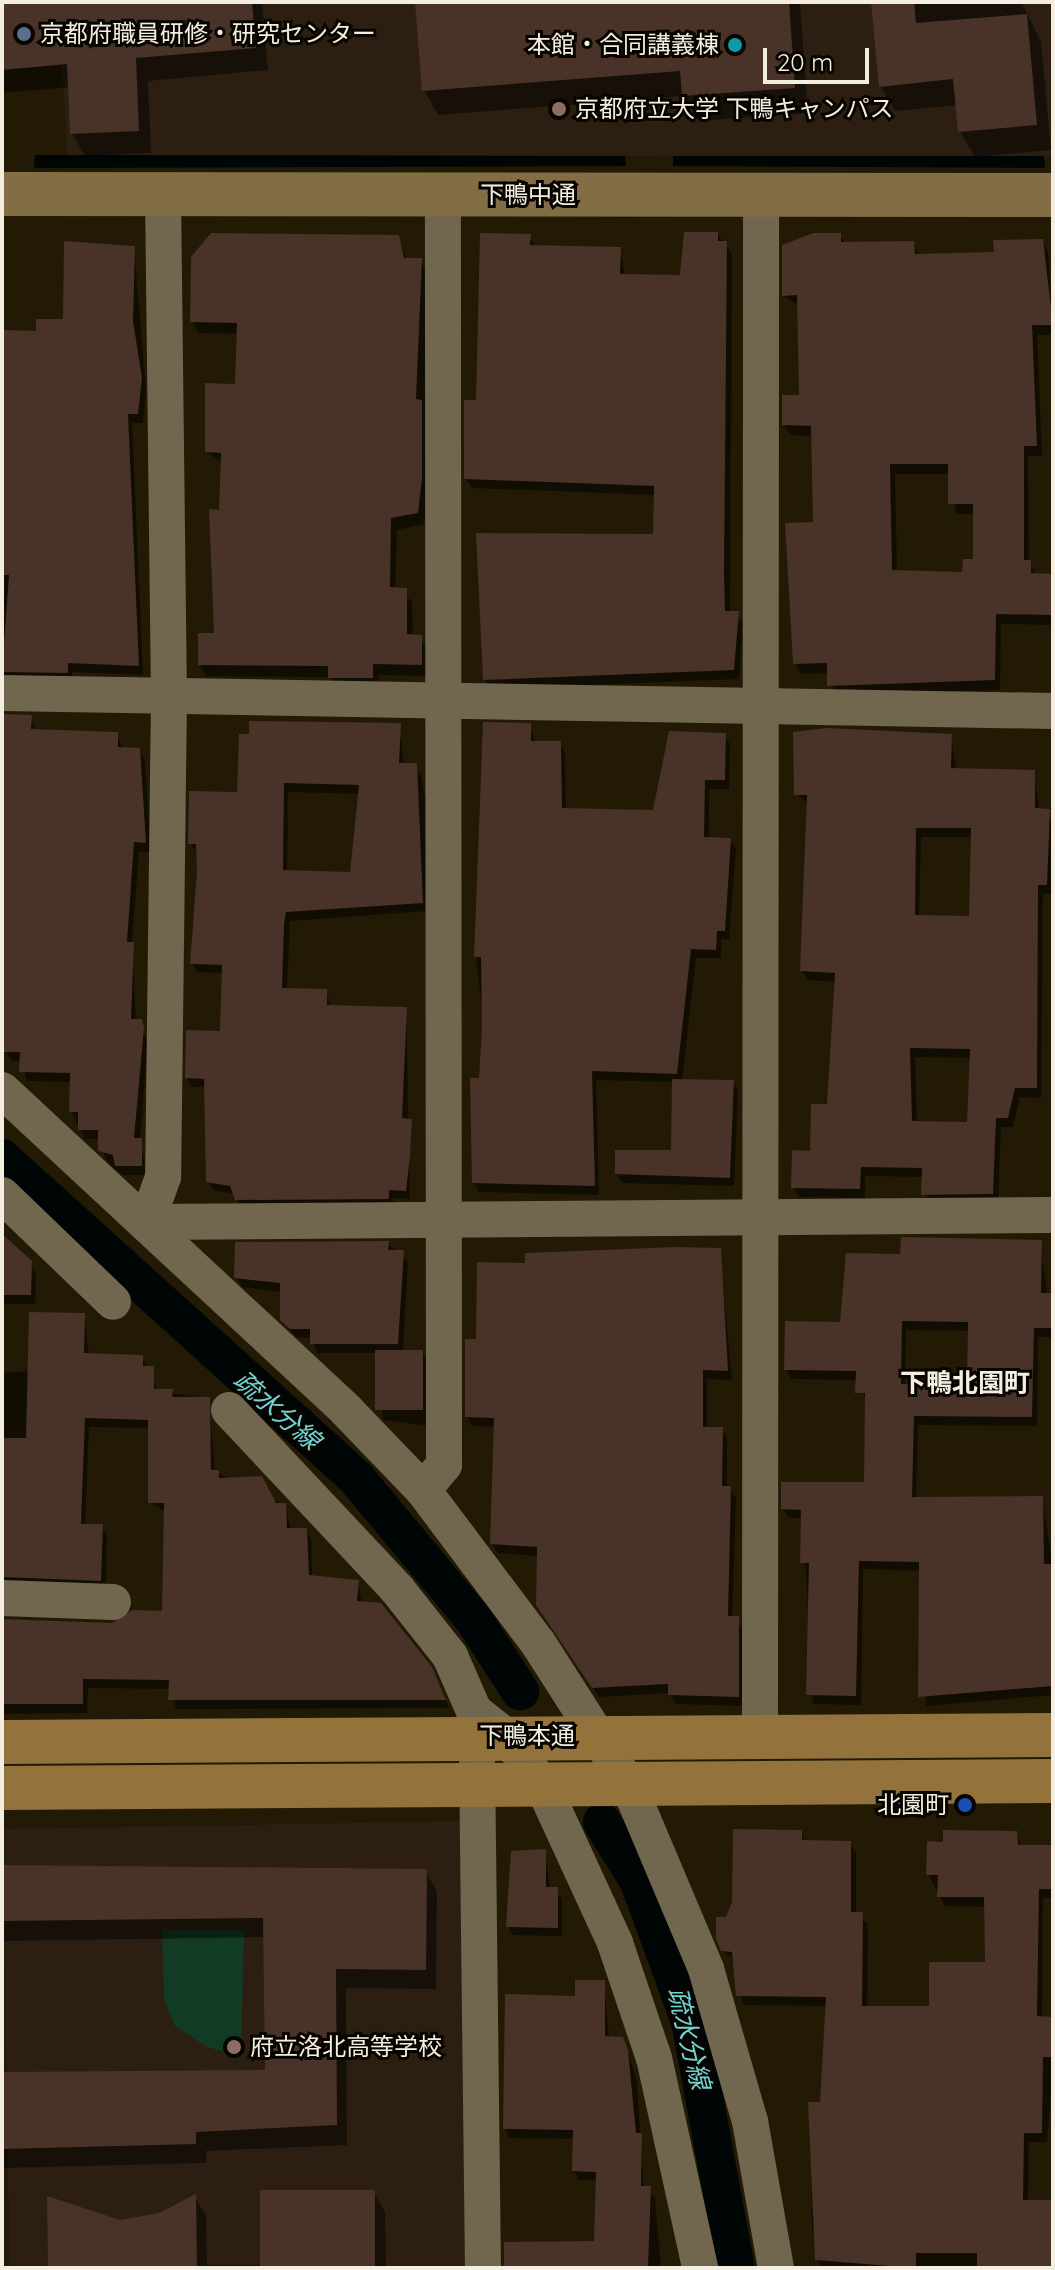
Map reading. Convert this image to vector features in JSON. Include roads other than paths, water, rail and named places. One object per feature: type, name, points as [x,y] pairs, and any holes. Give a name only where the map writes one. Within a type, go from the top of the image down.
[{"type":"main road","name":"下鴨本通","points":[[2,1742],[486,1728],[593,1736],[1053,1735]]},
{"type":"main road","name":"下鴨本通","points":[[2,1788],[1053,1781]]},
{"type":"street","name":"下鴨中通","points":[[2,194],[1053,195]]},
{"type":"street","points":[[147,1222],[163,1177],[169,696],[163,194]]},
{"type":"street","points":[[423,1490],[444,1465],[443,194]]},
{"type":"street","points":[[760,1735],[761,194]]},
{"type":"street","points":[[2,693],[1053,711]]},
{"type":"street","points":[[2,1090],[147,1222],[423,1490],[538,1643],[593,1736],[628,1784],[706,1969],[750,2121],[776,2268]]},
{"type":"street","points":[[2,1195],[113,1302]]},
{"type":"street","points":[[147,1222],[1053,1215]]},
{"type":"street","points":[[229,1410],[397,1589],[450,1656],[486,1728],[542,1784],[615,1943],[654,2058],[700,2268]]},
{"type":"street","points":[[2,1598],[113,1602]]},
{"type":"street","points":[[483,2268],[478,1784],[486,1728]]},
{"type":"street","points":[[61,1787],[62,1741]]},
{"type":"waterway","name":"疏水分線","points":[[2,1158],[357,1479],[474,1620],[520,1691]]},
{"type":"waterway","name":"疏水分線","points":[[602,1822],[639,1882],[690,2021],[736,2268]]},
{"type":"place","name":"京都府職員研修・研究センター","points":[[24,34]]},
{"type":"place","name":"本館・合同講義棟","points":[[735,45]]},
{"type":"place","name":"京都府立大学 下鴨キャンパス","points":[[559,109]]},
{"type":"place","name":"北園町","points":[[965,1805]]},
{"type":"place","name":"府立洛北高等学校","points":[[234,2047]]},
{"type":"district","name":"下鴨北園町","points":[[965,1383]]}]
